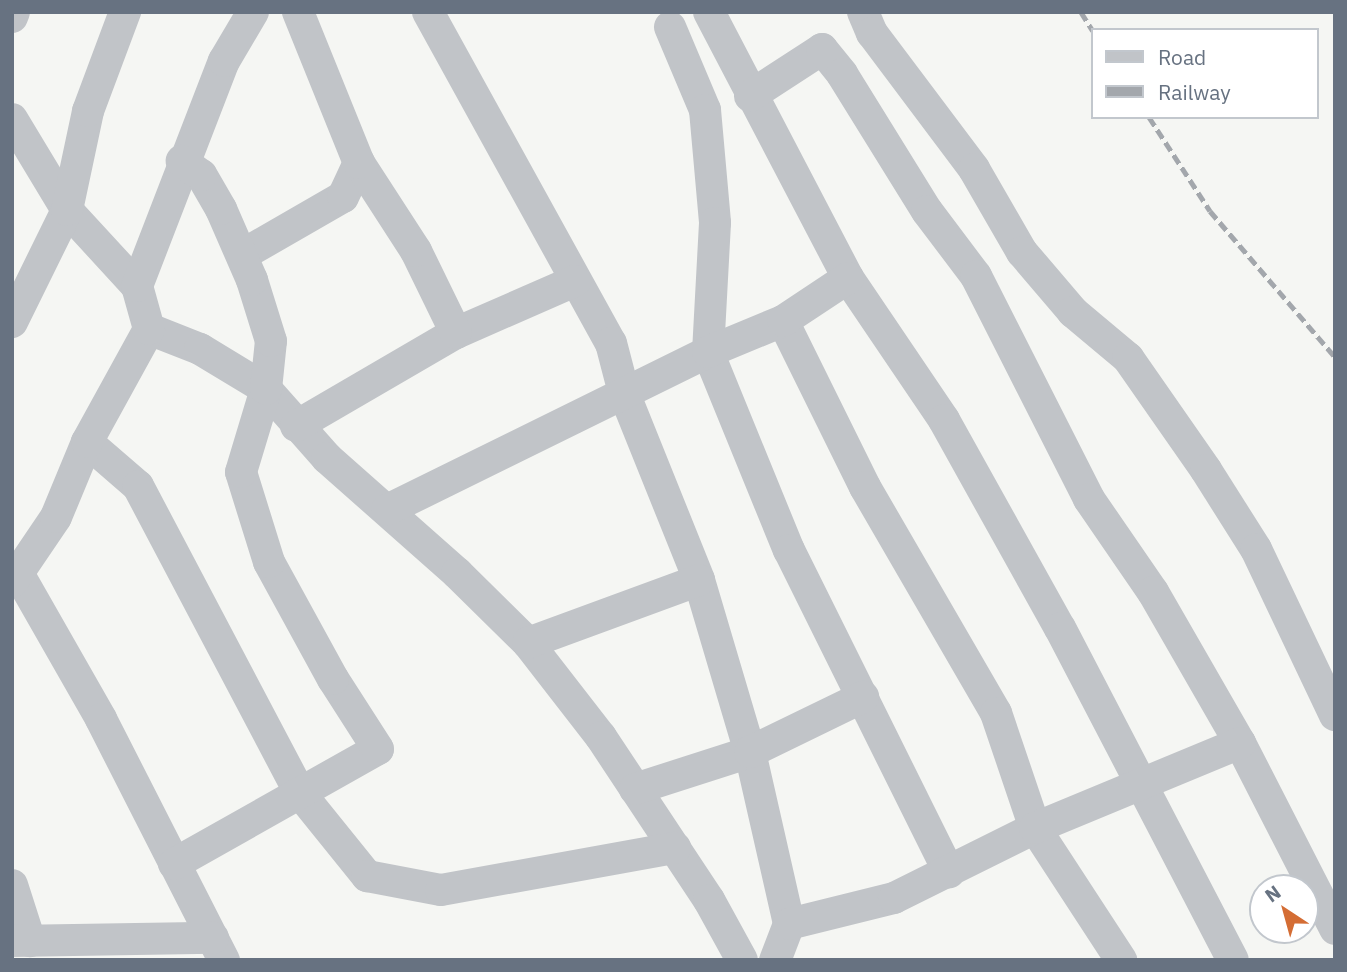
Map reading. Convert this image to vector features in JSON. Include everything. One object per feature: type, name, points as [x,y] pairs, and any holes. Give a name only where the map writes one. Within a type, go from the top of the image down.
[{"type":"street","points":[[12,17],[14,12]]},
{"type":"street","points":[[12,322],[67,210],[88,111],[125,12]]},
{"type":"street","points":[[136,286],[182,161],[224,61],[253,12]]},
{"type":"street","points":[[298,12],[359,163],[416,251],[456,333]]},
{"type":"street","points":[[428,12],[611,343],[624,393],[699,580],[750,752],[789,924],[775,960]]},
{"type":"street","points":[[709,12],[750,96],[848,278],[943,420],[1060,628],[1138,784],[1233,960]]},
{"type":"street","points":[[863,12],[872,33],[975,169],[1022,252],[1073,312],[1128,358],[1206,470],[1256,549],[1335,715]]},
{"type":"street","points":[[670,27],[705,110],[715,223],[708,352],[789,550],[949,873]]},
{"type":"street","points":[[750,96],[822,49],[842,74],[927,211],[976,276],[1089,499],[1153,592],[1240,743],[1335,929]]},
{"type":"street","points":[[12,119],[67,210],[136,286],[149,329],[87,442],[56,517],[15,579],[101,719],[218,949],[21,941],[12,885]]},
{"type":"street","points":[[174,864],[378,749],[333,680],[269,562],[241,472],[266,389],[271,341],[242,255],[201,175],[182,161]]},
{"type":"street","points":[[242,255],[343,197],[359,163]]},
{"type":"street","points":[[387,510],[708,352],[783,321],[848,278]]},
{"type":"street","points":[[296,426],[456,333],[575,281]]},
{"type":"street","points":[[783,321],[865,487],[996,713],[1035,828],[1121,960]]},
{"type":"street","points":[[149,329],[200,349],[266,389],[296,426],[528,643],[675,848],[742,960]]},
{"type":"street","points":[[87,442],[138,486],[300,793],[368,876],[442,890],[675,848]]},
{"type":"street","points":[[528,643],[699,580]]},
{"type":"street","points":[[635,789],[750,752],[863,697]]},
{"type":"street","points":[[789,924],[894,898],[1035,828],[1240,743]]},
{"type":"railway","points":[[1081,12],[1092,29]]},
{"type":"railway","points":[[1150,119],[1210,211],[1335,357]]}]
